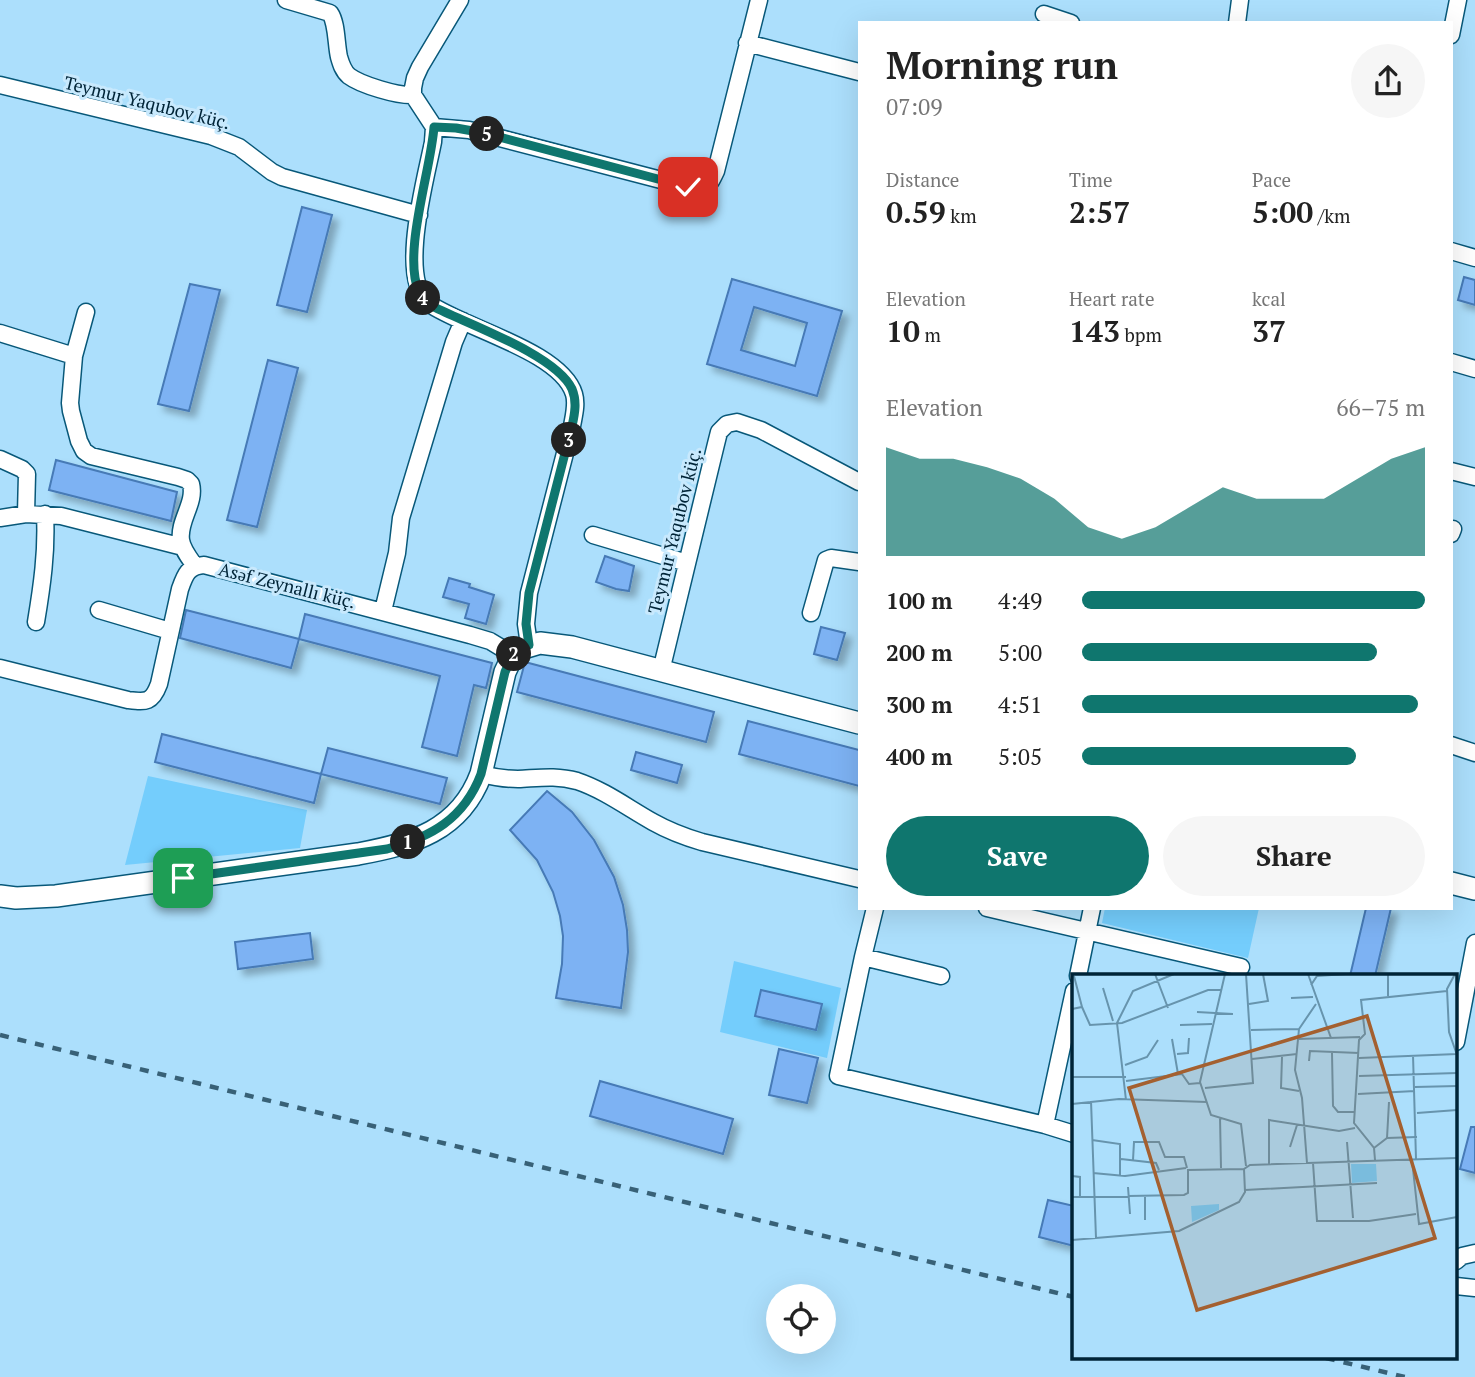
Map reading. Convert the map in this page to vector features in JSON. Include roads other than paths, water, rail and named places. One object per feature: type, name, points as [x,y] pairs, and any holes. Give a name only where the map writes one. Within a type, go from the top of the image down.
[{"type":"main road","name":"Asəf Zeynallı küç.","points":[[521,650],[540,643],[572,647],[858,723]]},
{"type":"main road","points":[[0,896],[46,897],[344,856],[406,844],[442,826],[467,803],[481,774],[505,672],[521,650]]},
{"type":"main road","points":[[1453,884],[1475,889]]},
{"type":"street","points":[[286,0],[304,2],[330,13],[334,18],[342,69],[350,77],[401,96],[413,95]]},
{"type":"street","points":[[460,0],[415,78],[412,88],[413,95],[434,127],[419,215],[415,278],[424,300],[546,363],[563,377],[574,395],[575,412],[529,593],[521,650]]},
{"type":"street","points":[[434,127],[469,130],[702,189],[709,185],[716,171],[759,0]]},
{"type":"street","points":[[1237,21],[1240,0]]},
{"type":"street","points":[[1453,25],[1458,0]]},
{"type":"street","points":[[1044,12],[1066,21]]},
{"type":"street","points":[[747,43],[858,72]]},
{"type":"street","name":"Teymur Yaqubov küç.","points":[[0,85],[211,136],[239,147],[282,177],[419,215]]},
{"type":"street","points":[[1453,252],[1475,258]]},
{"type":"street","points":[[86,312],[74,356],[70,403],[79,442],[91,456],[178,477],[191,484],[192,495],[181,531],[181,541],[195,566]]},
{"type":"street","points":[[383,611],[397,553],[401,518],[454,342],[463,321]]},
{"type":"street","points":[[0,333],[74,356]]},
{"type":"street","points":[[1453,363],[1475,369]]},
{"type":"street","name":"Teymur Yaqubov küç.","points":[[661,671],[719,432],[727,424],[737,422],[761,430],[858,481]]},
{"type":"street","points":[[0,459],[27,474],[26,514]]},
{"type":"street","points":[[1453,472],[1475,478]]},
{"type":"street","points":[[0,518],[26,514],[61,516],[183,547]]},
{"type":"street","points":[[36,622],[45,562],[45,514]]},
{"type":"street","points":[[593,535],[687,563]]},
{"type":"street","points":[[811,613],[826,560],[831,558],[858,562]]},
{"type":"street","name":"Asəf Zeynallı küç.","points":[[0,668],[128,700],[151,699],[159,684],[184,578],[188,570],[204,565],[521,650]]},
{"type":"street","points":[[99,610],[170,631]]},
{"type":"street","points":[[1453,747],[1475,753]]},
{"type":"street","points":[[481,774],[501,778],[554,776],[571,779],[682,836],[858,879]]},
{"type":"street","points":[[875,910],[838,1076],[1072,1133]]},
{"type":"street","points":[[996,910],[1241,967]]},
{"type":"street","points":[[1077,974],[1092,910]]},
{"type":"street","points":[[1458,1032],[1475,943]]},
{"type":"street","points":[[863,957],[941,976]]},
{"type":"street","points":[[1045,1125],[1072,1000]]},
{"type":"street","points":[[1458,1259],[1475,1253]]},
{"type":"railway","points":[[0,1035],[1072,1297]]},
{"type":"railway","points":[[1334,1360],[1405,1377]]}]
